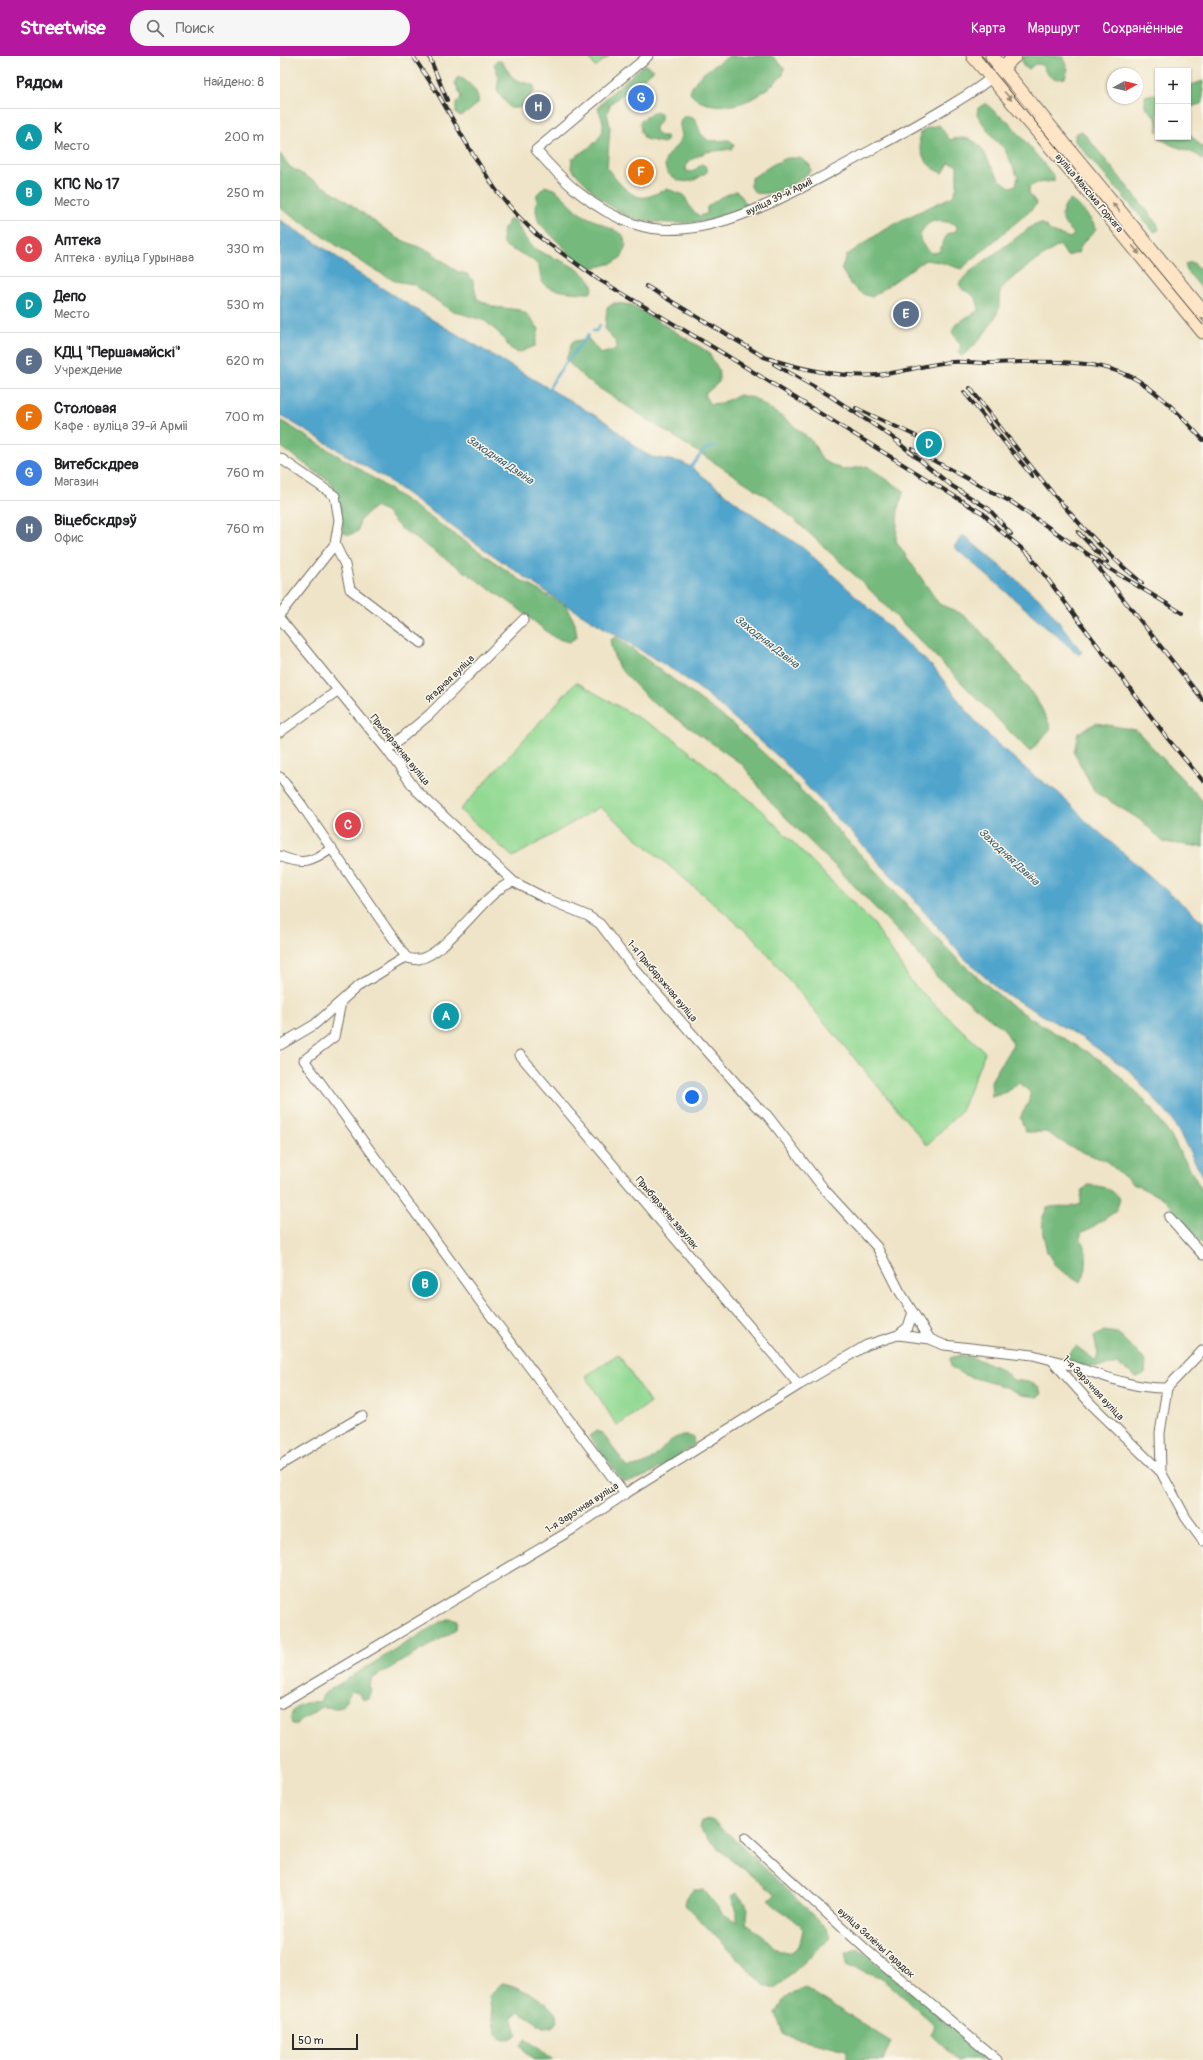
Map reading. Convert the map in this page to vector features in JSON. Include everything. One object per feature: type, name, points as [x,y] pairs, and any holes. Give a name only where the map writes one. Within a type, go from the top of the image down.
[{"type":"main road","name":"вуліца Максіма Горкага","points":[[973,56],[1082,176],[1163,274],[1203,332]]},
{"type":"main road","name":"вуліца Максіма Горкага","points":[[992,56],[1082,176]]},
{"type":"main road","name":"вуліца 39-й Арміі","points":[[992,77],[1015,56]]},
{"type":"main road","name":"вуліца Максіма Горкага","points":[[1163,274],[1203,312]]},
{"type":"street","name":"вуліца 39-й Арміі","points":[[648,56],[536,150],[560,177],[592,203],[634,224],[660,229],[685,229],[723,222],[756,210],[923,121],[980,88],[992,77]]},
{"type":"street","points":[[280,458],[336,496],[339,520],[335,544],[280,614]]},
{"type":"street","points":[[335,544],[345,565],[350,589],[421,643]]},
{"type":"street","name":"Прыбярэжная вуліца","points":[[280,619],[387,750],[416,790],[514,882]]},
{"type":"street","name":"Ягадная вуліца","points":[[387,750],[429,714],[524,619]]},
{"type":"street","points":[[280,732],[338,691]]},
{"type":"street","points":[[280,777],[332,848],[406,957],[412,960],[418,960],[447,943],[496,890],[514,882]]},
{"type":"street","points":[[280,856],[304,863],[316,860],[332,848]]},
{"type":"street","name":"1-я Прыбярэжная вуліца","points":[[514,882],[547,899],[588,916],[600,924],[632,966],[756,1106],[767,1115],[824,1189],[877,1247],[900,1292],[930,1339]]},
{"type":"street","points":[[280,1045],[314,1025],[357,987],[406,957]]},
{"type":"street","points":[[340,1002],[334,1037],[304,1060],[482,1304],[625,1494]]},
{"type":"street","name":"Прыбярэжны завулак","points":[[520,1055],[799,1385]]},
{"type":"street","points":[[1169,1217],[1203,1255]]},
{"type":"street","points":[[898,1335],[908,1327],[913,1312]]},
{"type":"street","name":"1-я Зарэчная вуліца","points":[[280,1704],[573,1529],[625,1494],[799,1385],[867,1345],[898,1335],[930,1339],[944,1345],[1033,1355],[1052,1360],[1091,1404],[1162,1472]]},
{"type":"street","points":[[1203,1350],[1168,1388],[1160,1433],[1162,1472],[1186,1518],[1203,1541]]},
{"type":"street","points":[[1052,1360],[1096,1375],[1152,1388],[1168,1388]]},
{"type":"street","points":[[280,1465],[362,1416]]},
{"type":"street","name":"вуліца Зялёны Гарадок","points":[[745,1838],[870,1953],[997,2060]]},
{"type":"green space","points":[[588,56],[609,56],[595,67]]},
{"type":"green space","points":[[729,56],[771,56],[775,58],[784,68],[783,75],[752,99],[734,105],[710,105],[700,102],[690,93],[692,87],[700,76]]},
{"type":"green space","points":[[1025,56],[1062,56],[1068,69],[1065,78],[1057,79],[1050,77],[1042,65],[1035,64],[1029,69],[1023,66],[1022,58]]},
{"type":"green space","points":[[497,61],[501,61],[516,80],[534,86],[535,91],[519,108],[510,108],[497,90],[499,77],[494,64]]},
{"type":"green space","points":[[645,64],[654,70],[611,103],[607,113],[610,127],[607,168],[624,188],[634,195],[646,197],[667,189],[684,195],[691,209],[699,216],[707,214],[707,207],[721,197],[736,191],[740,194],[746,204],[743,210],[720,218],[697,222],[670,223],[643,220],[621,213],[607,204],[571,168],[572,159],[596,142],[602,132],[603,122],[598,108],[606,98]]},
{"type":"green space","points":[[459,76],[473,87],[478,98],[478,103],[468,112],[460,116],[456,114],[456,102],[460,100],[461,95],[455,83]]},
{"type":"green space","points":[[1203,81],[1203,103],[1191,107],[1191,104],[1191,85]]},
{"type":"green space","points":[[1155,95],[1155,117],[1145,106],[1145,96]]},
{"type":"green space","points":[[986,103],[997,114],[1009,122],[1054,176],[1054,181],[1037,183],[1029,187],[1029,193],[1037,204],[961,269],[940,262],[925,260],[872,297],[861,293],[850,283],[841,269],[847,255],[891,225],[953,196],[957,187],[957,165],[949,163],[943,173],[932,167],[924,158],[920,146],[920,133],[927,128],[939,125],[950,140],[961,138],[970,139],[981,149],[1001,180],[1010,187],[1016,185],[1018,177],[1004,148],[994,139],[977,115],[978,108]],"holes":[[[933,220],[953,223],[957,226],[956,231],[947,234],[939,252],[932,253],[927,249],[920,236],[928,224]]]},
{"type":"green space","points":[[656,111],[661,113],[661,120],[655,127],[655,131],[659,136],[666,136],[668,140],[664,143],[645,139],[641,132],[640,122],[646,116]]},
{"type":"green space","points":[[685,115],[695,119],[701,134],[709,141],[729,140],[734,144],[732,149],[706,152],[687,162],[686,171],[692,172],[702,164],[707,167],[707,172],[695,180],[686,182],[672,177],[668,173],[665,164],[667,156],[679,143],[681,136],[680,122]]},
{"type":"green space","points":[[1082,131],[1157,223],[1159,230],[1154,232],[1075,141],[1075,134]]},
{"type":"green space","points":[[1191,135],[1203,148],[1203,160],[1193,153],[1163,140],[1191,140]]},
{"type":"green space","points":[[280,154],[290,167],[338,195],[397,238],[431,252],[458,272],[467,274],[473,281],[477,299],[494,307],[520,310],[528,315],[539,329],[535,346],[518,353],[510,348],[499,333],[485,321],[450,310],[413,284],[395,281],[371,268],[280,208]]},
{"type":"green space","points":[[787,158],[800,158],[810,165],[811,171],[799,180],[778,191],[770,193],[755,193],[750,185],[752,178],[772,165]]},
{"type":"green space","points":[[545,186],[556,190],[581,214],[622,234],[626,244],[622,257],[613,263],[593,268],[580,264],[539,223],[536,211],[537,194]]},
{"type":"green space","points":[[1070,200],[1086,213],[1096,230],[1082,244],[1078,253],[1067,256],[1060,245],[1011,279],[1001,290],[996,316],[971,349],[961,356],[958,353],[961,346],[952,332],[956,324],[979,310],[974,297],[970,293],[963,290],[959,284],[967,274],[1035,224],[1042,223],[1052,232],[1070,238],[1074,234],[1066,226],[1062,218],[1062,214]]},
{"type":"green space","points":[[510,219],[515,220],[531,245],[539,251],[579,270],[586,276],[591,282],[593,289],[590,293],[556,290],[545,285],[535,262],[503,244],[503,230]]},
{"type":"green space","points":[[1192,262],[1203,271],[1203,290],[1187,271],[1185,264]]},
{"type":"green space","points":[[614,303],[632,305],[708,352],[719,370],[719,382],[705,394],[709,404],[721,403],[739,395],[754,398],[788,421],[813,442],[822,460],[843,470],[867,466],[904,491],[898,508],[896,541],[939,604],[960,613],[976,626],[1012,667],[1039,703],[1051,728],[1030,752],[860,580],[774,501],[588,381],[566,360],[572,342],[588,338],[601,354],[617,349],[616,342],[605,329],[607,308]]},
{"type":"green space","points":[[280,420],[363,471],[519,579],[566,606],[575,623],[577,637],[569,642],[555,638],[515,606],[399,527],[386,512],[374,507],[360,520],[358,531],[349,535],[343,532],[340,501],[331,483],[280,446]]},
{"type":"green space","points":[[616,637],[729,721],[787,775],[957,959],[1008,1003],[1107,1064],[1144,1099],[1172,1138],[1203,1192],[1203,1245],[1165,1199],[1133,1184],[1106,1161],[1072,1148],[1046,1132],[1026,1132],[1020,1118],[1029,1101],[1030,1092],[1019,1083],[1006,1092],[992,1097],[991,1081],[1013,1044],[1004,1029],[938,978],[906,940],[841,872],[772,804],[743,765],[649,699],[619,668],[612,651],[610,640]]},
{"type":"green space","points":[[576,682],[670,736],[756,805],[874,924],[912,983],[985,1052],[961,1111],[927,1145],[753,937],[600,807],[513,857],[460,810]]},
{"type":"green space","points":[[1096,723],[1136,730],[1203,801],[1203,847],[1163,842],[1142,821],[1095,792],[1074,753],[1078,733]]},
{"type":"green space","points":[[1088,1185],[1106,1188],[1120,1199],[1116,1211],[1081,1233],[1086,1252],[1086,1268],[1080,1283],[1056,1267],[1047,1252],[1043,1234],[1042,1219],[1047,1208],[1080,1204],[1082,1191]]},
{"type":"green space","points":[[1104,1331],[1117,1333],[1146,1361],[1145,1374],[1136,1377],[1117,1364],[1085,1366],[1073,1362],[1067,1358],[1069,1353],[1076,1346],[1096,1361],[1098,1354],[1094,1337]]},
{"type":"green space","points":[[618,1354],[650,1403],[617,1426],[586,1376]]},
{"type":"green space","points":[[960,1355],[989,1363],[1003,1370],[1013,1380],[1028,1382],[1039,1387],[1041,1395],[1037,1397],[1021,1395],[1006,1387],[967,1376],[951,1367],[950,1358]]},
{"type":"green space","points":[[596,1431],[602,1433],[628,1468],[642,1465],[650,1461],[666,1445],[677,1437],[693,1437],[694,1445],[651,1473],[632,1480],[623,1481],[589,1436]]},
{"type":"green space","points":[[450,1618],[457,1620],[456,1630],[373,1678],[370,1686],[372,1691],[369,1699],[364,1700],[358,1693],[351,1691],[345,1703],[340,1708],[321,1707],[297,1724],[292,1724],[292,1712],[295,1708],[309,1702],[320,1702],[323,1694],[442,1621]]},
{"type":"green space","points":[[712,1820],[737,1841],[827,1929],[830,1938],[783,1982],[774,1988],[764,1985],[685,1905],[687,1897],[693,1890],[704,1890],[723,1914],[737,1922],[737,1912],[731,1897],[737,1893],[748,1908],[746,1924],[764,1937],[776,1949],[789,1953],[796,1948],[801,1938],[803,1928],[769,1900],[775,1895],[719,1849],[700,1830],[701,1821]]},
{"type":"green space","points":[[859,1949],[991,2060],[957,2060],[931,2035],[935,2025],[881,1977],[848,1966],[845,1953]]},
{"type":"green space","points":[[502,1983],[514,1986],[538,1998],[551,2008],[555,2012],[557,2021],[552,2028],[543,2027],[519,2011],[512,2017],[517,2034],[510,2040],[501,2038],[495,2032],[489,1996]]},
{"type":"green space","points":[[804,1987],[891,2042],[883,2060],[847,2060],[847,2050],[783,2035],[776,2013],[786,1997]]},
{"type":"green space","points":[[525,2039],[541,2049],[553,2060],[533,2060],[521,2045]]},
{"type":"water","name":"Заходняя Дзвіна","points":[[280,220],[333,254],[355,271],[431,319],[606,422],[644,453],[652,457],[681,462],[691,467],[745,509],[803,548],[934,668],[970,715],[991,738],[1034,776],[1059,793],[1085,820],[1203,922],[1203,1176],[1171,1118],[1130,1071],[1082,1038],[999,990],[963,957],[908,893],[781,759],[704,692],[678,673],[555,598],[388,480],[280,415]]},
{"type":"water","points":[[963,535],[1044,603],[1082,652],[1079,655],[954,547]]},
{"type":"waterway","points":[[593,331],[596,331],[600,325]]},
{"type":"waterway","points":[[549,389],[562,368],[588,335]]},
{"type":"waterway","points":[[691,467],[705,449],[716,446]]},
{"type":"tram line","points":[[981,56],[1203,325]]},
{"type":"railway","points":[[413,56],[438,94],[472,153],[496,190],[517,215],[538,236],[598,279],[721,352],[984,514],[997,528],[1031,556]]},
{"type":"railway","points":[[429,56],[447,100]]},
{"type":"railway","points":[[646,286],[764,357],[819,372],[862,376],[877,375],[942,363],[956,362],[1065,362],[1105,368],[1123,373],[1148,387],[1173,408],[1203,440]]},
{"type":"railway","points":[[774,364],[834,398]]},
{"type":"railway","points":[[970,388],[1071,515],[1094,539],[1142,583]]},
{"type":"railway","points":[[964,392],[1032,476]]},
{"type":"railway","points":[[830,396],[900,442]]},
{"type":"railway","points":[[856,408],[916,436]]},
{"type":"railway","points":[[895,440],[952,486],[989,509],[1011,534]]},
{"type":"railway","points":[[912,449],[1013,503],[1105,566],[1182,613]]},
{"type":"railway","points":[[1078,532],[1107,562]]},
{"type":"railway","points":[[1028,553],[1168,739],[1203,781]]},
{"type":"railway","points":[[1094,562],[1203,700]]},
{"type":"place","name":"Витебскдрев","points":[[641,98]]},
{"type":"place","name":"Віцебскдрэў","points":[[538,107]]},
{"type":"place","name":"Столовая","points":[[641,172]]},
{"type":"place","name":"КДЦ \"Першамайскі\"","points":[[906,314]]},
{"type":"place","name":"Депо","points":[[929,444]]},
{"type":"place","name":"Аптека","points":[[348,825]]},
{"type":"place","name":"К","points":[[446,1016]]},
{"type":"place","name":"КПС № 17","points":[[425,1284]]}]
